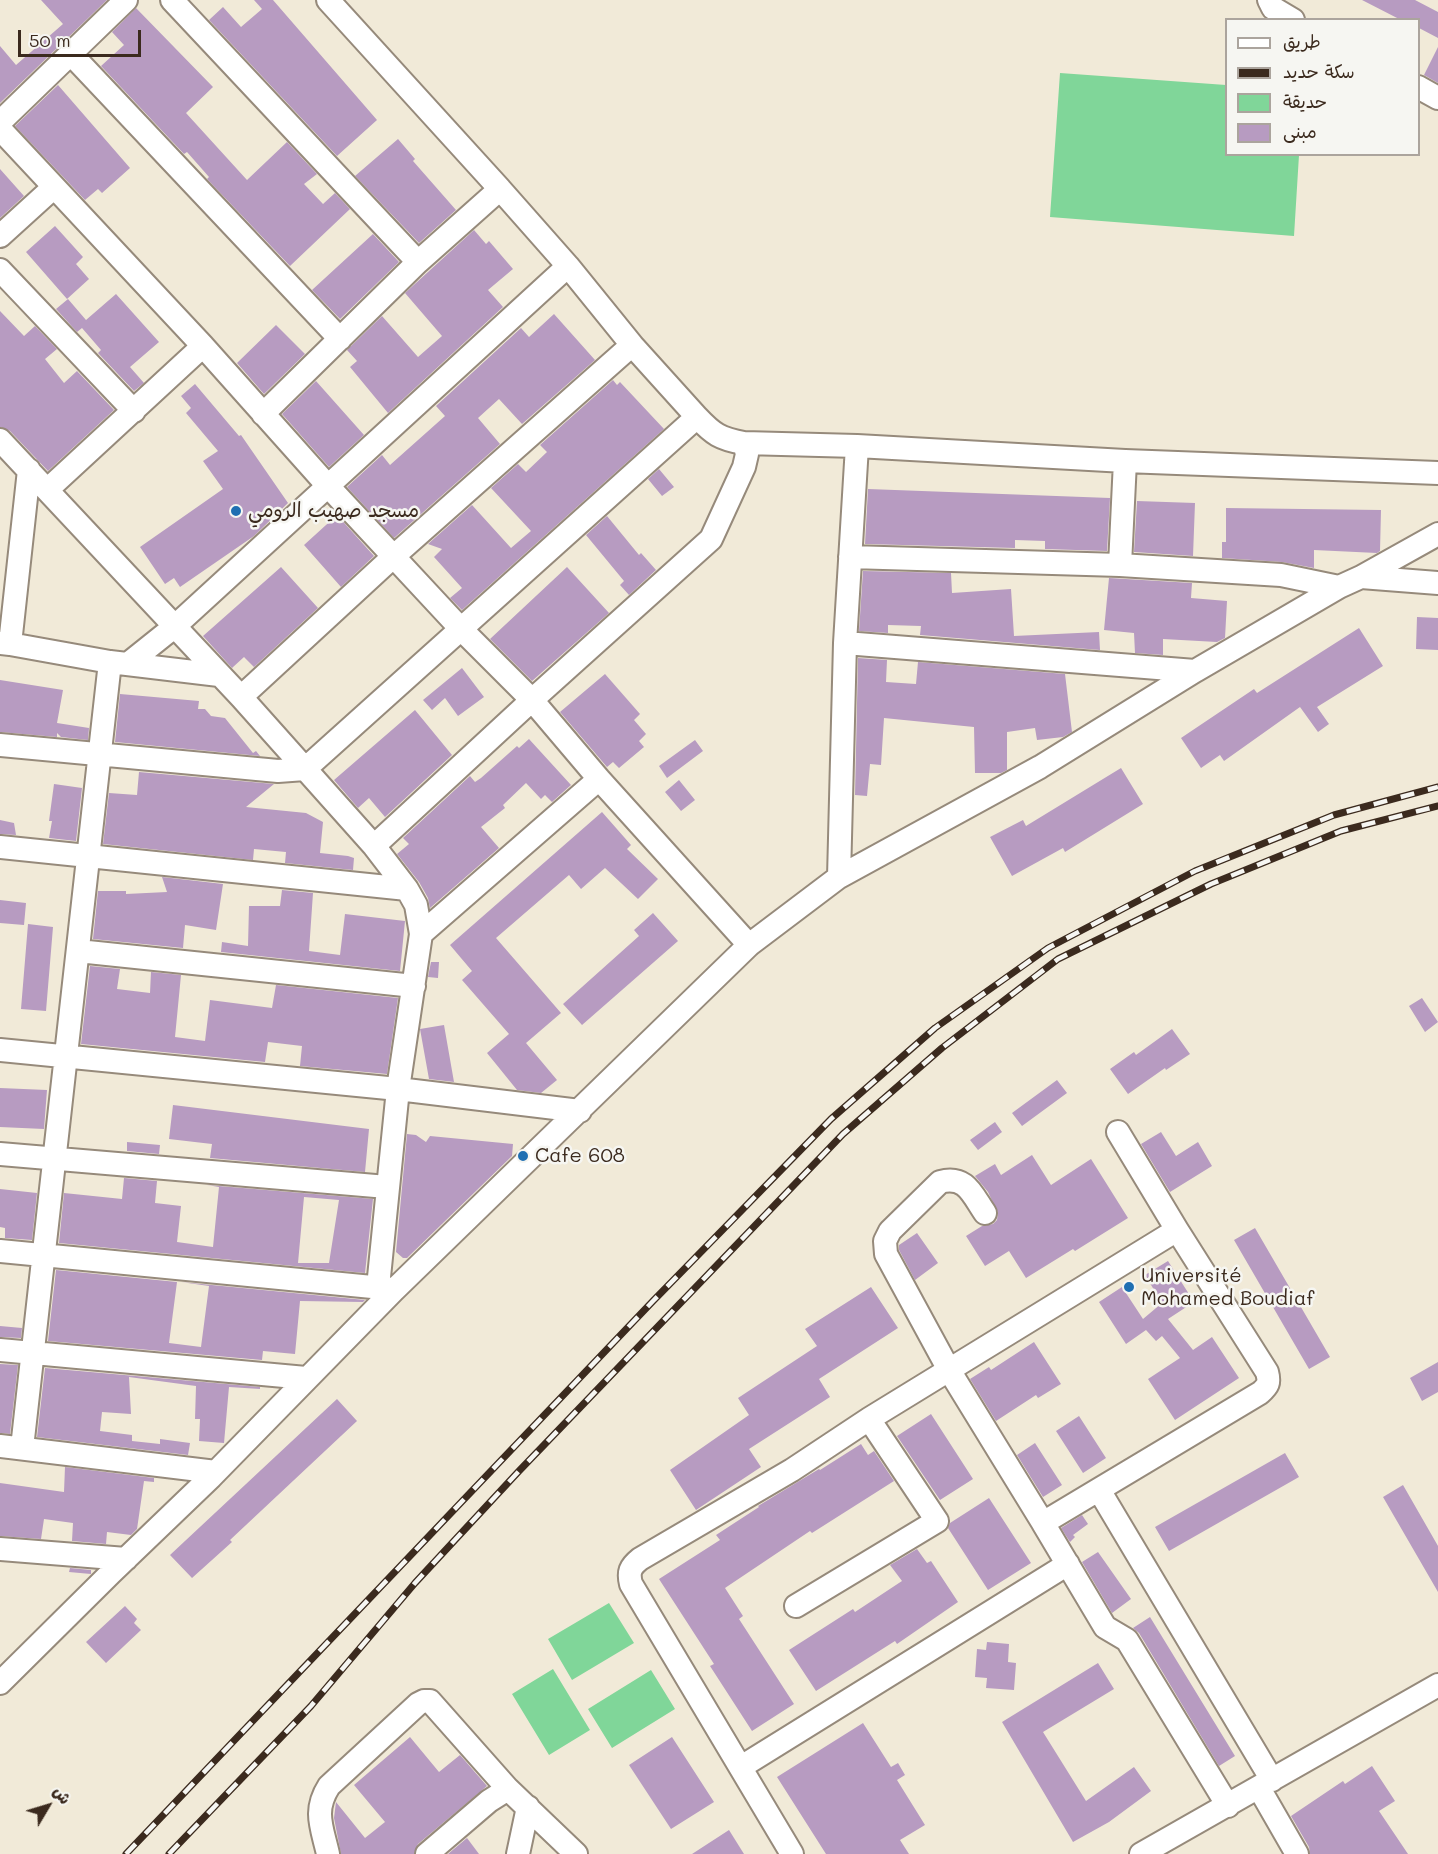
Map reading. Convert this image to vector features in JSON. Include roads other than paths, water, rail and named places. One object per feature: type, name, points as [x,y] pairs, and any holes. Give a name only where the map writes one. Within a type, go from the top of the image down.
[{"type":"street","points":[[0,122],[126,0]]},
{"type":"street","points":[[172,0],[418,262]]},
{"type":"street","points":[[328,0],[568,266],[632,345],[696,417],[713,434],[727,440],[744,443],[857,446],[1125,461],[1438,473]]},
{"type":"street","points":[[1269,0],[1273,8],[1290,18]]},
{"type":"street","points":[[71,54],[340,339]]},
{"type":"street","points":[[1420,88],[1438,98]]},
{"type":"street","points":[[0,129],[203,346],[328,486],[461,629],[532,700],[599,779],[749,945]]},
{"type":"street","points":[[0,236],[54,187]]},
{"type":"street","points":[[263,414],[418,262],[500,189]]},
{"type":"street","points":[[22,1448],[100,755],[119,663],[174,627],[568,266]]},
{"type":"street","points":[[0,270],[134,411]]},
{"type":"street","points":[[241,698],[394,556],[632,345]]},
{"type":"street","points":[[47,490],[203,346]]},
{"type":"street","points":[[0,746],[278,771],[304,769],[696,417]]},
{"type":"street","points":[[0,440],[241,698],[374,846],[407,889],[416,905],[421,934],[398,1089],[387,1187],[386,1289]]},
{"type":"street","points":[[374,846],[711,539],[744,467],[747,454],[744,443]]},
{"type":"street","points":[[839,877],[845,643],[857,446]]},
{"type":"street","points":[[1120,565],[1125,461]]},
{"type":"street","points":[[29,470],[5,643],[119,663],[219,675]]},
{"type":"street","points":[[0,1683],[216,1472],[306,1378],[386,1289],[580,1110],[749,945],[839,877],[1040,767],[1195,671],[1339,587],[1438,534]]},
{"type":"street","points":[[850,557],[1120,565],[1281,575],[1339,587]]},
{"type":"street","points":[[1361,577],[1438,583]]},
{"type":"street","points":[[845,643],[1195,671]]},
{"type":"street","points":[[421,934],[599,779]]},
{"type":"street","points":[[0,847],[407,889]]},
{"type":"street","points":[[78,951],[414,986]]},
{"type":"street","points":[[0,1050],[398,1089],[580,1110]]},
{"type":"street","points":[[1043,1523],[1260,1394],[1269,1381],[1267,1372],[1118,1132]]},
{"type":"street","points":[[0,1154],[387,1187]]},
{"type":"street","points":[[985,1213],[967,1187],[960,1181],[950,1179],[940,1182],[890,1231],[885,1241],[886,1254],[949,1370],[1105,1627],[1127,1640],[1228,1806]]},
{"type":"street","points":[[792,1854],[631,1584],[629,1574],[632,1566],[640,1559],[792,1470],[869,1419],[1177,1230]]},
{"type":"street","points":[[0,1251],[386,1289]]},
{"type":"street","points":[[0,1350],[306,1378]]},
{"type":"street","points":[[796,1606],[937,1521],[869,1419]]},
{"type":"street","points":[[0,1446],[216,1472]]},
{"type":"street","points":[[1099,1490],[1266,1784],[1296,1854]]},
{"type":"street","points":[[0,1549],[126,1559]]},
{"type":"street","points":[[741,1767],[1068,1564]]},
{"type":"street","points":[[1141,1854],[1438,1685]]},
{"type":"street","points":[[328,1854],[319,1807],[322,1797],[329,1786],[424,1701],[430,1701],[508,1789],[576,1854]]},
{"type":"street","points":[[427,1854],[489,1801],[508,1789]]},
{"type":"street","points":[[518,1854],[528,1807]]},
{"type":"railway","points":[[126,1854],[653,1301],[831,1119],[935,1028],[1048,948],[1195,871],[1334,815],[1438,787]]},
{"type":"railway","points":[[169,1854],[311,1706],[415,1583],[519,1471],[843,1134],[942,1048],[1058,959],[1211,884],[1341,831],[1438,806]]},
{"type":"place","name":"مسجد صهيب الرومي","points":[[236,511]]},
{"type":"place","name":"Cafe 608","points":[[523,1156]]},
{"type":"place","name":"Université Mohamed Boudiaf","points":[[1129,1287]]}]
